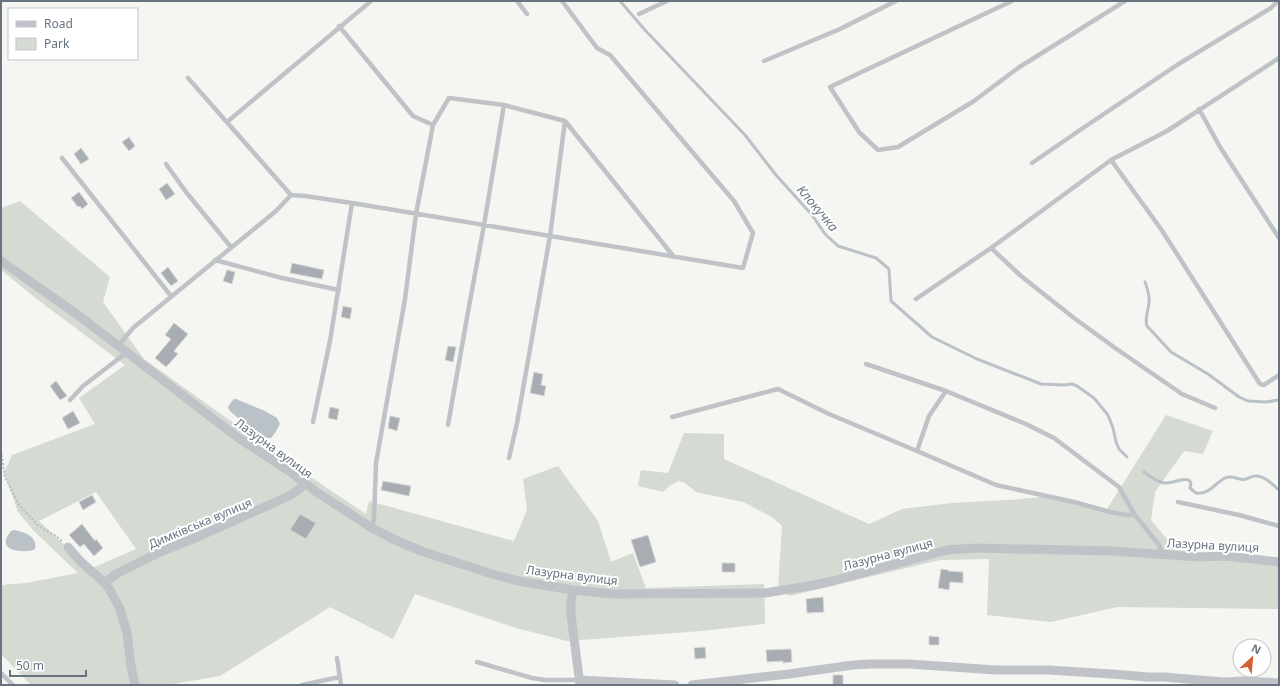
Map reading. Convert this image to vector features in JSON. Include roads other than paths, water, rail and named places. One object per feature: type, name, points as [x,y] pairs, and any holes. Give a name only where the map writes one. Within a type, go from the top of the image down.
[{"type":"street","name":"Лазурна вулиця","points":[[1,261],[70,309],[236,437],[292,473],[304,484],[372,528],[415,549],[489,573],[526,582],[573,590],[613,594],[765,592],[833,581],[955,549],[976,548],[1064,549],[1199,557],[1236,556],[1279,562]]},
{"type":"street","name":"Димківська вулиця","points":[[105,583],[116,574],[158,554],[278,502],[294,493],[304,484]]},
{"type":"street","points":[[68,547],[81,562],[105,583],[124,618],[135,685]]},
{"type":"street","points":[[573,590],[571,614],[579,682],[675,685]]},
{"type":"street","points":[[692,685],[853,665],[899,664],[996,670],[1094,672],[1227,683],[1244,681],[1279,683]]},
{"type":"lane","points":[[226,122],[339,26],[371,1]]},
{"type":"lane","points":[[517,1],[526,14]]},
{"type":"lane","points":[[118,346],[133,328],[276,211],[291,196],[305,196],[352,203],[743,268],[752,233],[734,201],[610,55],[597,48],[562,1]]},
{"type":"lane","points":[[639,14],[667,1]]},
{"type":"lane","points":[[764,61],[840,29],[896,1]]},
{"type":"lane","points":[[1012,1],[830,87],[859,132],[878,150],[898,147],[974,101],[1018,68],[1125,1]]},
{"type":"lane","points":[[1032,163],[1177,65],[1271,8],[1278,1]]},
{"type":"lane","points":[[339,26],[413,116],[433,125]]},
{"type":"lane","points":[[916,299],[991,248],[1110,160],[1167,131],[1279,58]]},
{"type":"lane","points":[[188,78],[291,196]]},
{"type":"lane","points":[[372,528],[374,518],[376,463],[405,299],[416,214],[433,125],[449,98],[504,105],[566,121],[674,257]]},
{"type":"lane","points":[[448,425],[504,105]]},
{"type":"lane","points":[[1199,110],[1220,147],[1279,238]]},
{"type":"lane","points":[[509,458],[517,423],[550,236],[566,121]]},
{"type":"lane","points":[[62,158],[171,296]]},
{"type":"lane","points":[[1110,160],[1161,229],[1260,384],[1264,385],[1279,375]]},
{"type":"lane","points":[[166,164],[186,192],[231,247]]},
{"type":"lane","points":[[313,422],[316,414],[330,341],[352,203]]},
{"type":"lane","points":[[991,248],[1027,281],[1118,350],[1182,394],[1215,408]]},
{"type":"lane","points":[[215,260],[282,278],[338,290]]},
{"type":"lane","points":[[70,400],[83,386],[126,352]]},
{"type":"lane","points":[[866,364],[946,391],[1037,429],[1054,438],[1119,487],[1135,515],[1159,545],[1163,555]]},
{"type":"lane","points":[[672,417],[778,389],[829,414],[996,485],[1074,502],[1110,512],[1135,515]]},
{"type":"lane","points":[[917,451],[929,416],[946,391]]},
{"type":"lane","points":[[1178,502],[1239,515],[1279,526]]},
{"type":"lane","points":[[337,658],[341,685]]},
{"type":"lane","points":[[477,662],[532,678],[579,682]]},
{"type":"lane","points":[[1,673],[13,685]]},
{"type":"lane","points":[[302,685],[340,677]]},
{"type":"waterway","name":"Клокучка","points":[[620,1],[645,30],[745,135],[776,175],[812,215],[825,234],[838,246],[876,258],[889,269],[891,301],[932,337],[977,359],[1041,384],[1072,384],[1077,386],[1094,398],[1108,415],[1119,449],[1127,457]]},
{"type":"waterway","points":[[1145,282],[1149,300],[1146,320],[1147,326],[1171,352],[1208,374],[1239,397],[1248,401],[1266,402],[1279,400]]},
{"type":"waterway","name":"Клокучка","points":[[1144,472],[1164,483],[1189,480],[1191,483],[1190,488],[1196,493],[1205,492],[1225,478],[1233,477],[1247,479],[1253,476],[1262,477],[1279,490]]}]
